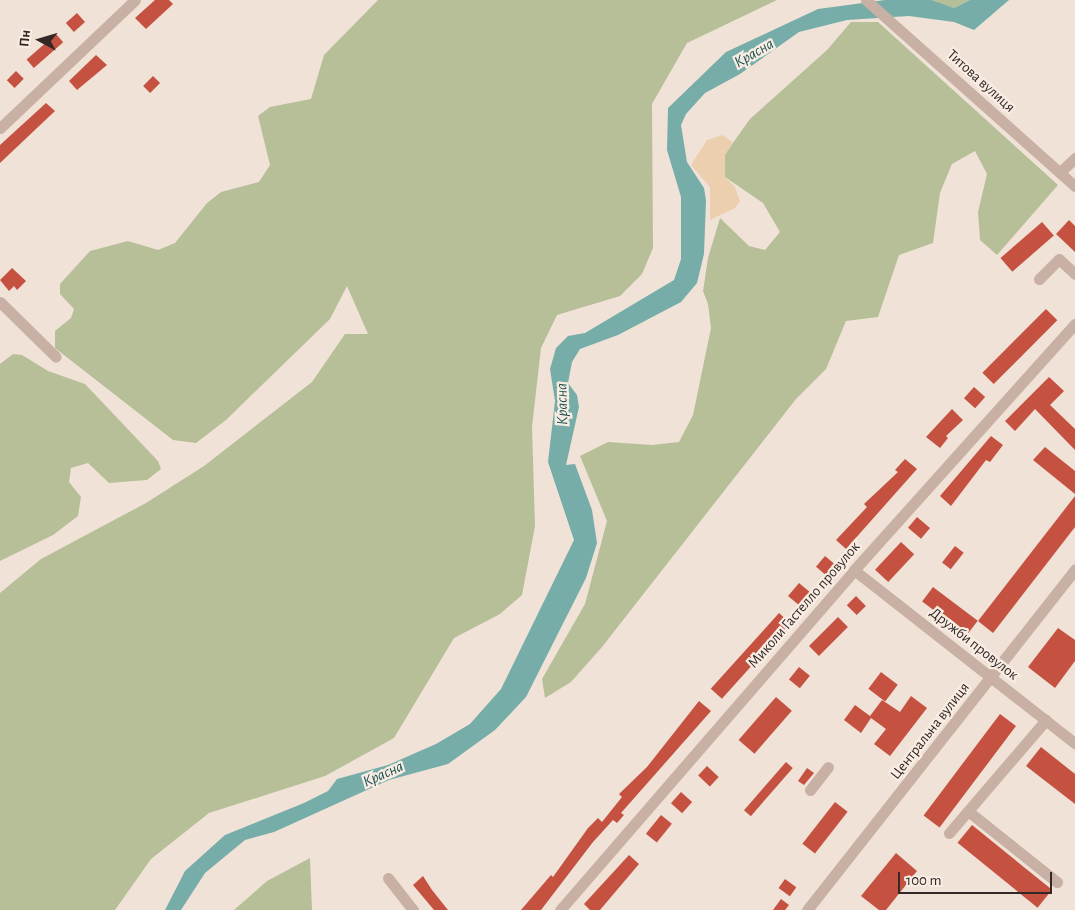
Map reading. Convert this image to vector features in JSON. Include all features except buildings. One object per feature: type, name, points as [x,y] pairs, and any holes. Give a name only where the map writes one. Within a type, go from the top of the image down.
[{"type":"street","points":[[0,128],[135,0]]},
{"type":"street","name":"Титова вулиця","points":[[866,0],[936,59],[1075,186]]},
{"type":"street","points":[[1060,172],[1075,158]]},
{"type":"street","points":[[1039,279],[1059,259],[1075,274]]},
{"type":"street","points":[[0,302],[56,357]]},
{"type":"street","name":"Миколи Гастелло провулок","points":[[560,910],[854,570],[1075,324]]},
{"type":"street","name":"Центральна вулиця","points":[[807,910],[1075,569]]},
{"type":"street","name":"Дружби провулок","points":[[854,570],[992,676],[1075,743]]},
{"type":"street","points":[[949,833],[1046,720]]},
{"type":"street","points":[[810,790],[828,767]]},
{"type":"street","points":[[968,811],[1057,882]]},
{"type":"street","points":[[388,878],[413,910]]},
{"type":"green space","points":[[378,0],[777,0],[687,43],[652,104],[653,248],[642,274],[620,296],[557,315],[541,348],[532,427],[535,526],[522,595],[500,614],[454,638],[394,738],[325,776],[209,813],[151,859],[115,910],[0,910],[0,593],[41,559],[146,503],[204,466],[312,382],[345,334],[368,334],[347,286],[330,319],[226,420],[196,443],[173,440],[55,348],[55,331],[71,318],[74,309],[60,294],[60,284],[90,251],[128,241],[158,250],[175,243],[207,203],[221,192],[259,182],[270,165],[258,116],[270,107],[311,99],[324,55]]},
{"type":"green space","points":[[927,0],[970,0],[954,8]]},
{"type":"green space","points":[[851,22],[878,22],[1058,185],[997,255],[980,240],[978,212],[987,174],[975,151],[952,164],[940,193],[933,243],[899,255],[878,317],[846,321],[826,369],[796,399],[602,647],[571,682],[545,698],[542,679],[585,604],[607,521],[580,456],[608,442],[652,445],[679,442],[693,415],[711,328],[708,304],[703,291],[708,258],[720,218],[749,246],[765,250],[780,232],[763,203],[725,177],[725,154],[750,119],[827,50]]},
{"type":"green space","points":[[13,354],[22,355],[48,371],[85,384],[158,461],[161,469],[147,480],[109,483],[88,463],[71,468],[69,482],[81,497],[78,516],[53,535],[0,561],[0,364]]},
{"type":"green space","points":[[310,858],[312,910],[234,910],[267,881]]},
{"type":"sand","points":[[723,135],[733,143],[725,155],[725,177],[735,187],[740,201],[735,208],[710,220],[710,187],[691,165],[707,140]]},
{"type":"water","name":"Красна","points":[[885,0],[931,0],[954,8],[970,0],[1009,0],[974,30],[954,22],[909,16],[847,20],[799,32],[740,74],[705,93],[686,114],[681,125],[687,162],[704,188],[706,200],[704,254],[697,283],[681,302],[618,335],[580,349],[572,362],[568,383],[577,395],[579,407],[566,465],[575,464],[592,510],[597,543],[586,578],[526,697],[495,730],[448,764],[389,780],[274,832],[245,840],[205,873],[181,910],[165,910],[185,871],[225,835],[304,803],[328,791],[337,779],[388,765],[436,744],[470,724],[501,689],[574,540],[548,462],[555,401],[550,369],[556,348],[568,336],[585,333],[674,280],[681,259],[681,197],[667,150],[668,108],[726,52],[818,9]]}]
